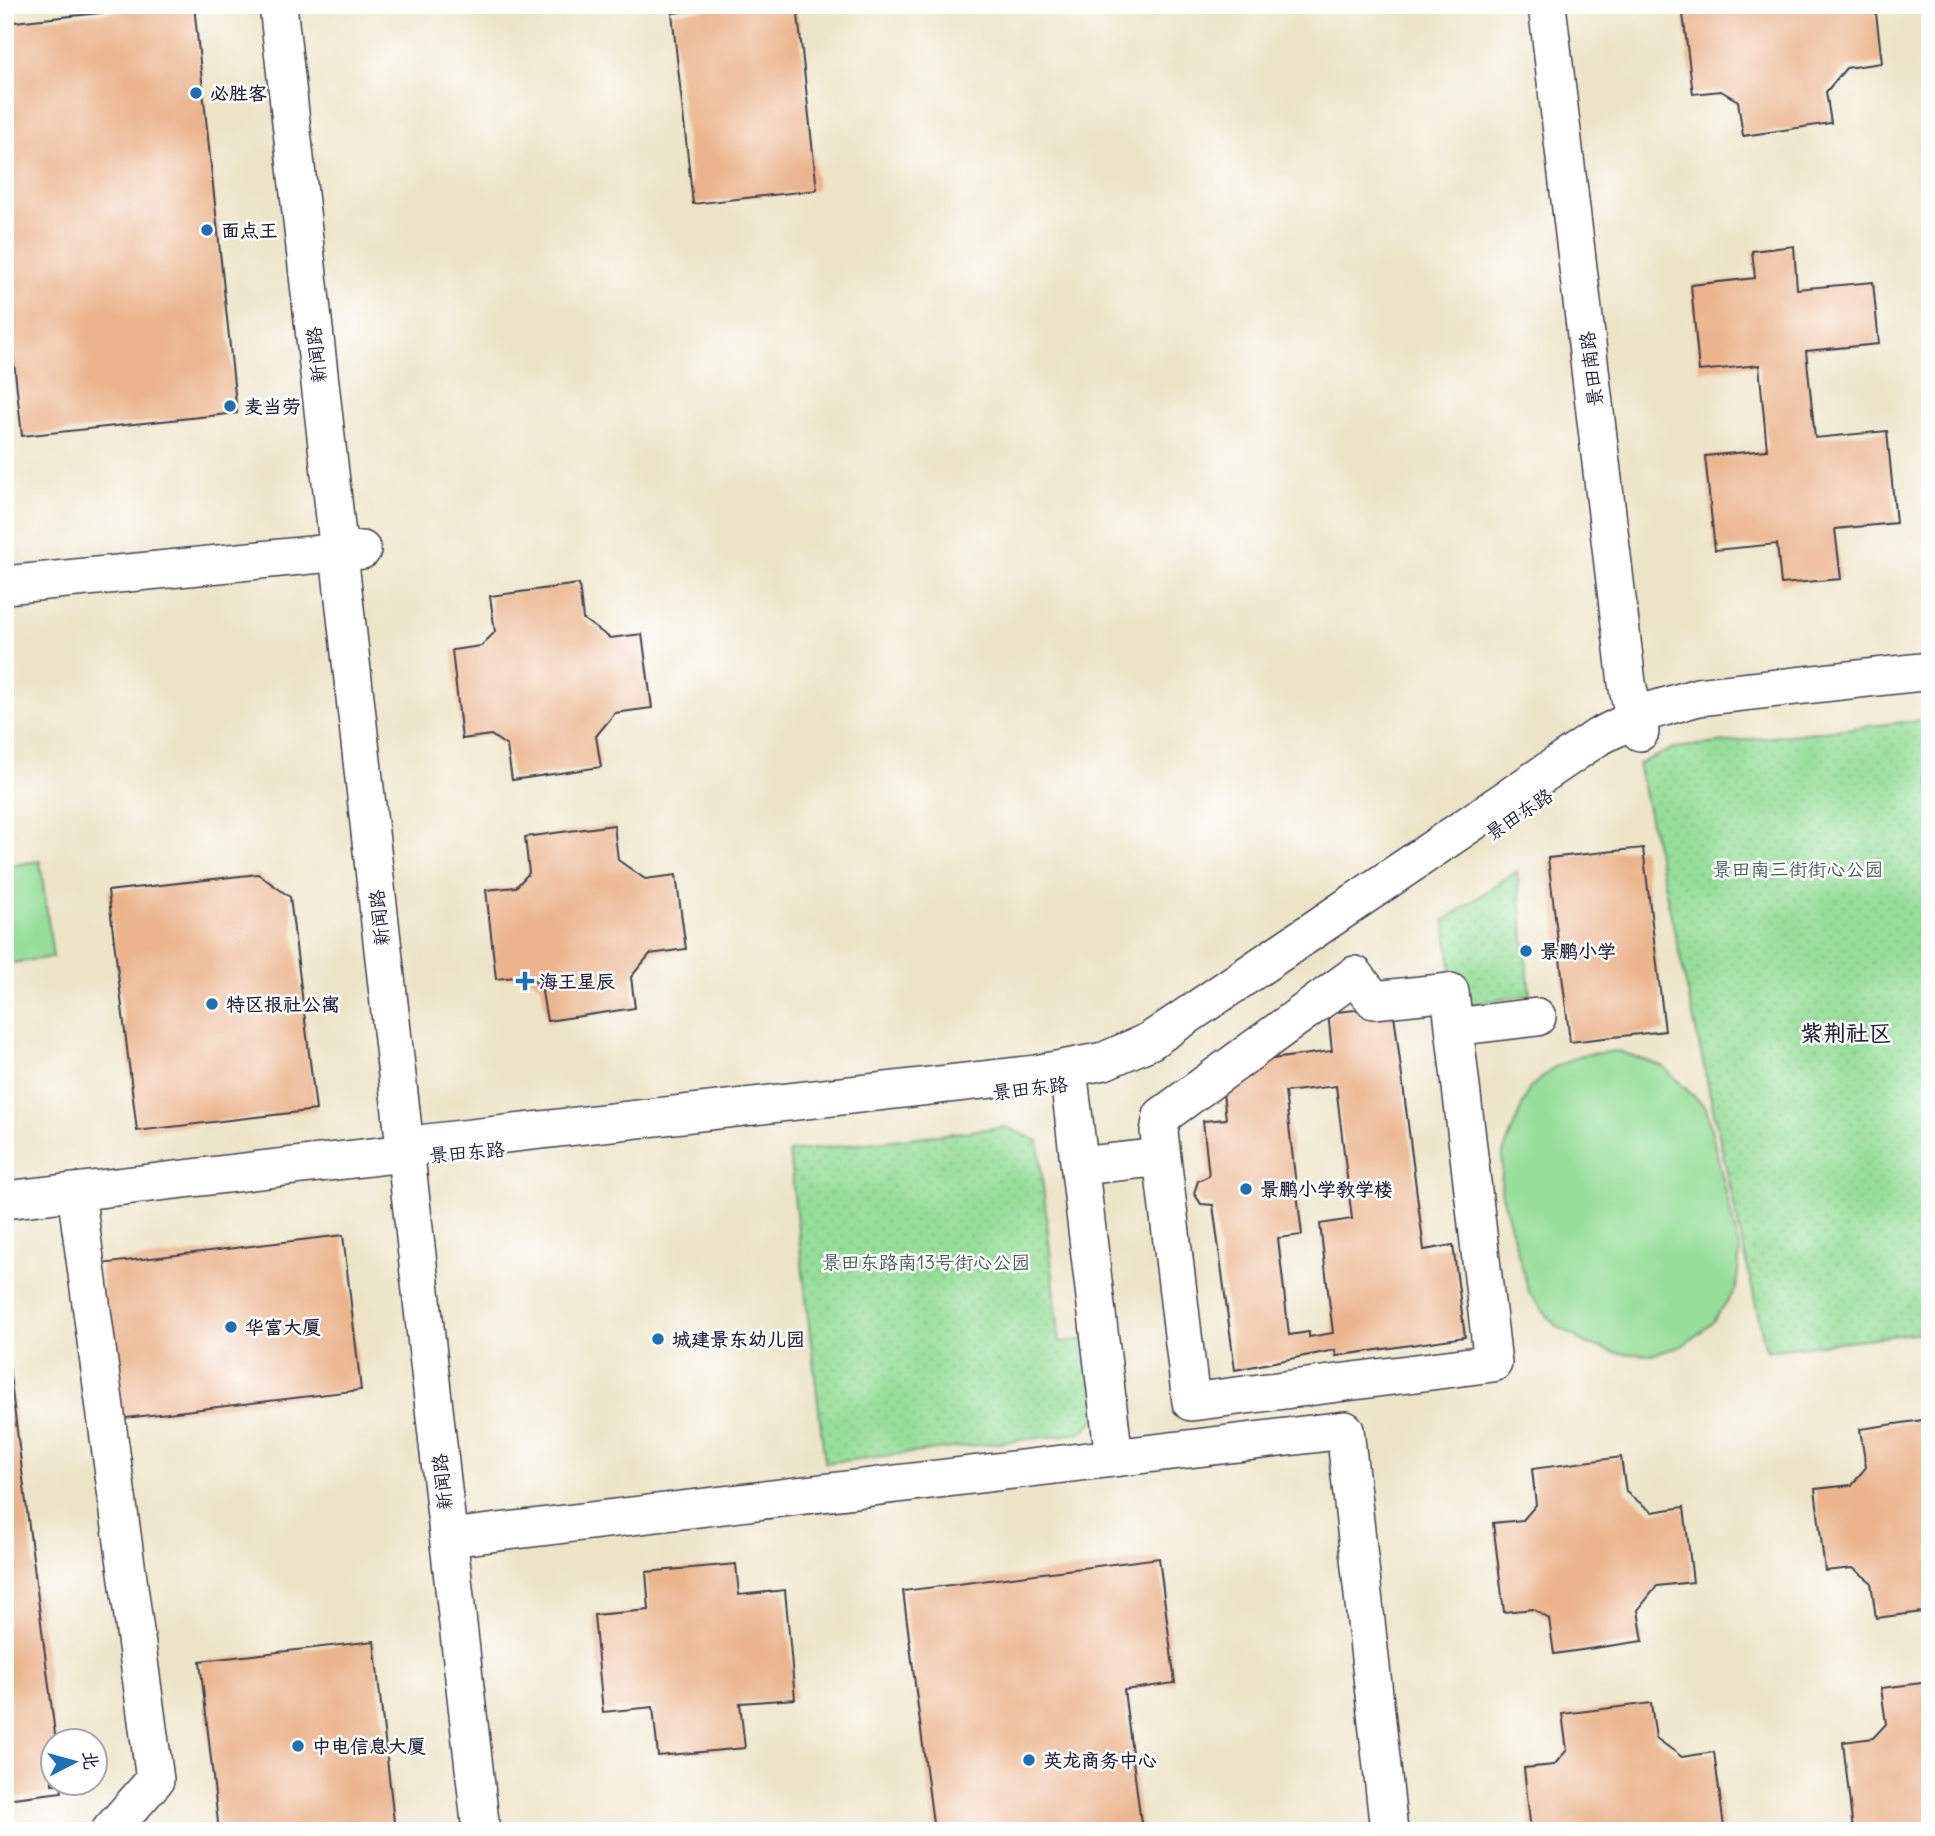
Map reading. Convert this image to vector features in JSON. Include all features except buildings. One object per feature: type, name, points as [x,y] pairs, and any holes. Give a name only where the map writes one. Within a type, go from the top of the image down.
[{"type":"street","name":"新闻路","points":[[278,5],[350,551],[420,1151],[459,1537],[481,1831]]},
{"type":"street","name":"新闻路","points":[[302,5],[350,551]]},
{"type":"street","name":"景田南路","points":[[1547,5],[1627,683],[1637,725]]},
{"type":"street","points":[[5,584],[350,551]]},
{"type":"street","name":"景田东路","points":[[5,1200],[1124,1071],[1162,1054],[1667,704],[1699,697],[1930,671]]},
{"type":"street","name":"景田东路","points":[[1637,725],[1696,711],[1930,686]]},
{"type":"street","points":[[1355,975],[1374,1000],[1450,992],[1454,1027],[1493,1363],[1191,1402],[1159,1132],[1162,1116],[1355,975]]},
{"type":"street","points":[[1454,1027],[1537,1017]]},
{"type":"street","points":[[1069,1076],[1114,1458]]},
{"type":"street","points":[[1080,1166],[1162,1157]]},
{"type":"street","points":[[76,1192],[155,1780],[110,1831]]},
{"type":"street","points":[[459,1537],[1345,1430],[1390,1831]]},
{"type":"street","name":"新闻路","points":[[459,1537],[503,1831]]},
{"type":"green space","name":"景田南三街街心公园","points":[[1922,720],[1930,727],[1930,1331],[1766,1351],[1638,764],[1674,748]]},
{"type":"green space","points":[[40,861],[53,957],[5,964],[5,866]]},
{"type":"green space","points":[[1517,871],[1530,995],[1456,1006],[1445,920]]},
{"type":"green space","points":[[1618,1051],[1662,1066],[1706,1108],[1740,1252],[1736,1289],[1711,1324],[1682,1346],[1651,1355],[1615,1353],[1586,1343],[1554,1324],[1529,1293],[1501,1191],[1503,1153],[1529,1089],[1553,1068],[1581,1055]]},
{"type":"green space","name":"景田东路南13号街心公园","points":[[1006,1127],[1038,1141],[1060,1342],[1090,1339],[1098,1416],[1081,1433],[825,1463],[789,1152]]},
{"type":"place","name":"必胜客","points":[[196,93]]},
{"type":"place","name":"面点王","points":[[207,230]]},
{"type":"place","name":"麦当劳","points":[[230,406]]},
{"type":"place","name":"景鹏小学","points":[[1526,951]]},
{"type":"place","name":"海王星辰","points":[[525,981]]},
{"type":"place","name":"特区报社公寓","points":[[212,1004]]},
{"type":"place","name":"景鹏小学教学楼","points":[[1246,1189]]},
{"type":"place","name":"华富大厦","points":[[231,1327]]},
{"type":"place","name":"城建景东幼儿园","points":[[658,1339]]},
{"type":"place","name":"中电信息大厦","points":[[298,1746]]},
{"type":"place","name":"英龙商务中心","points":[[1029,1760]]},
{"type":"district","name":"紫荆社区","points":[[1846,1033]]}]
